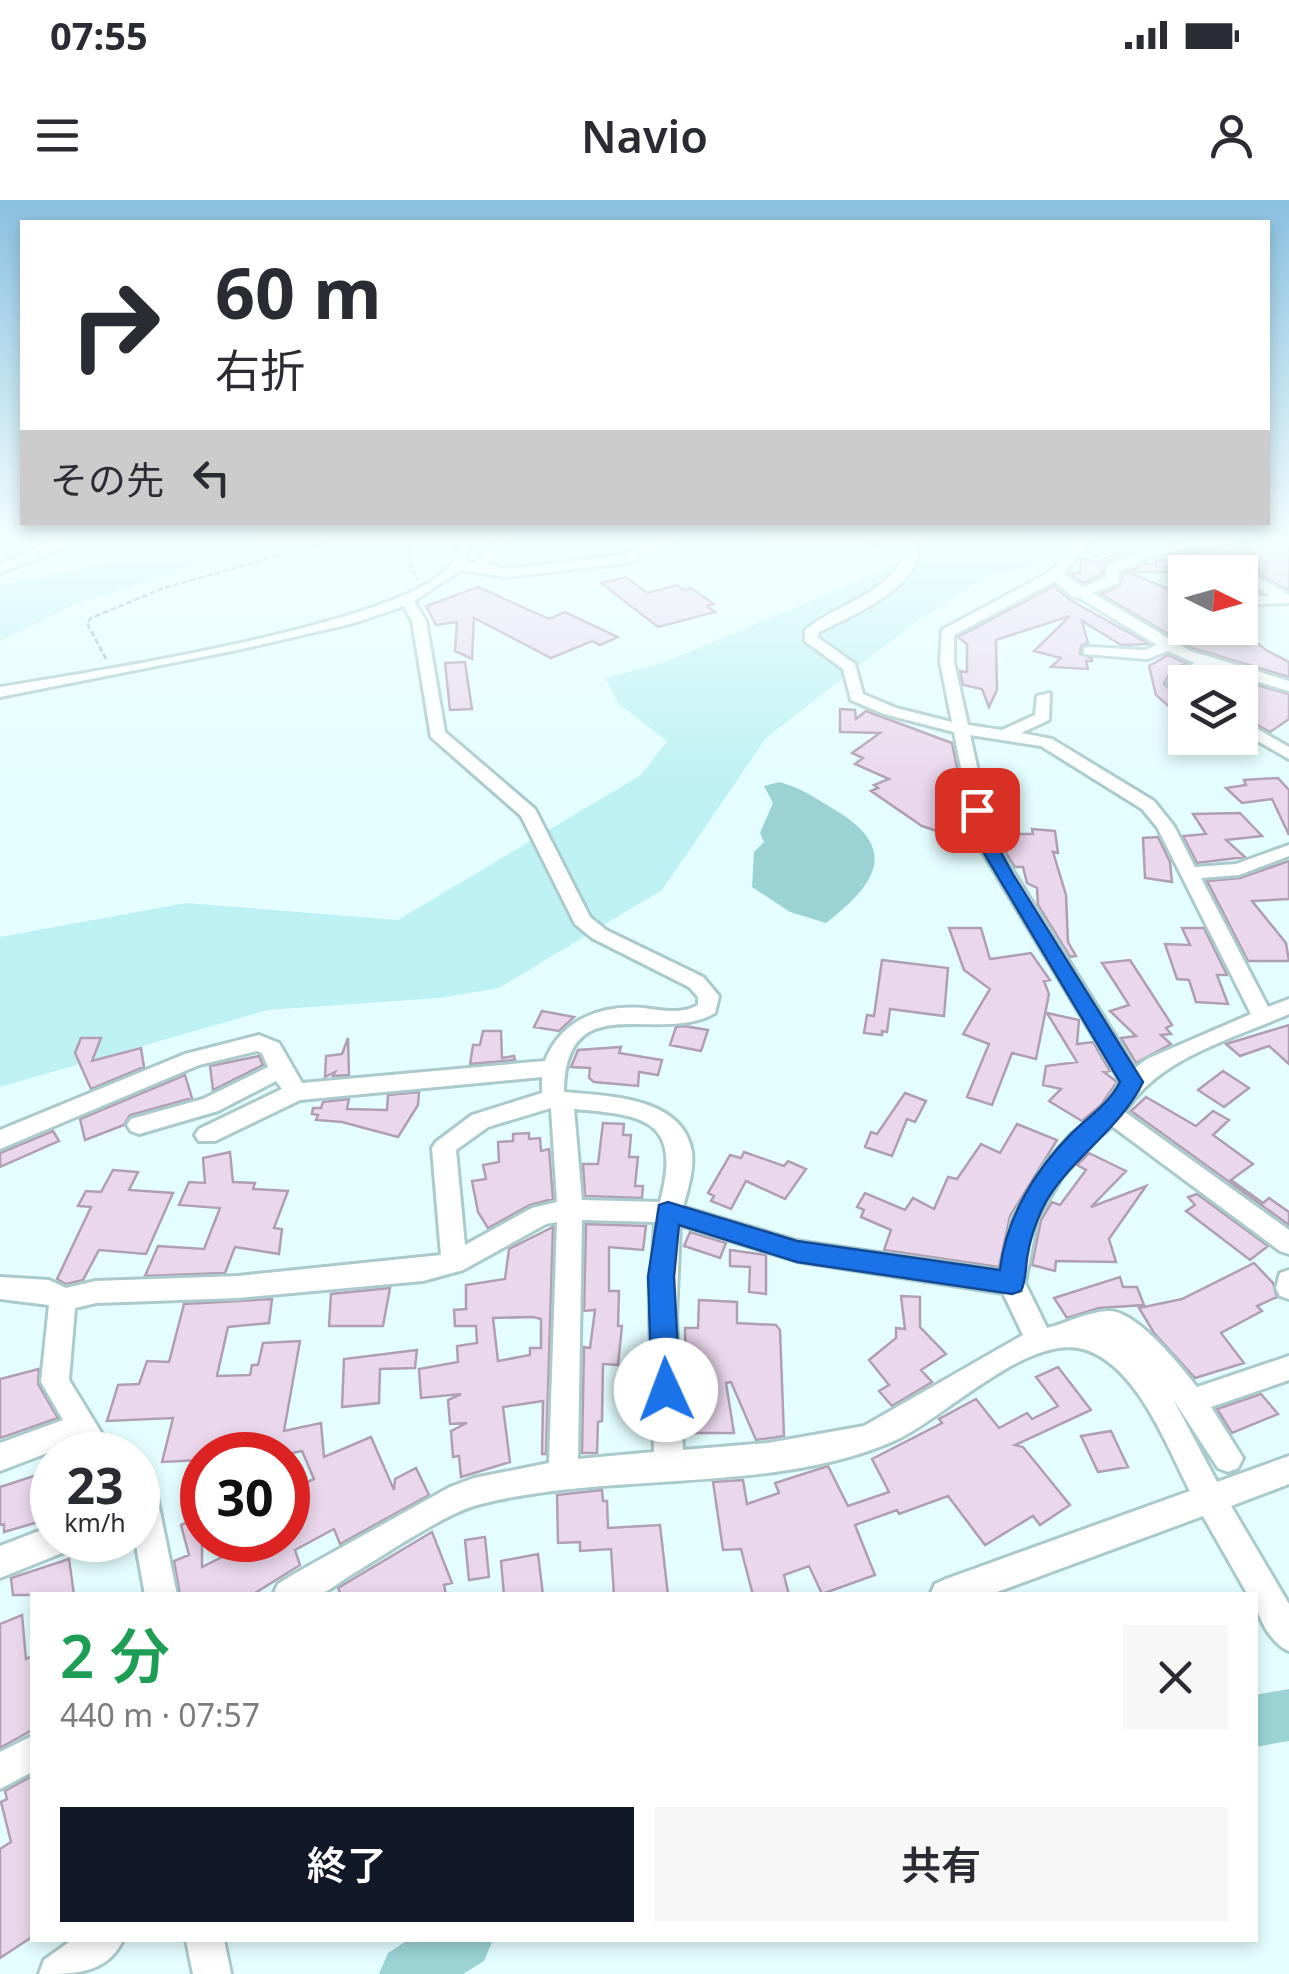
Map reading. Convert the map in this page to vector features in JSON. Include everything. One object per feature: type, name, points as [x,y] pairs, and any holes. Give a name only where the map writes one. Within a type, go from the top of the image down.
[{"type":"street","points":[[0,692],[113,672],[352,620]]},
{"type":"street","points":[[418,620],[437,734],[529,813],[582,920],[598,934],[696,982],[709,996],[708,1008],[699,1015],[681,1018],[611,1012],[586,1021],[558,1049],[553,1068],[570,1210],[563,1474]]},
{"type":"street","points":[[832,620],[812,630],[810,638],[846,662],[852,690],[864,702],[962,730],[1046,742],[1148,805],[1165,826],[1262,1016]]},
{"type":"street","points":[[972,620],[947,633],[947,662],[984,838],[1132,1082]]},
{"type":"street","points":[[1125,620],[1168,644]]},
{"type":"street","points":[[1090,651],[1147,655],[1170,645],[1208,663],[1289,686]]},
{"type":"street","points":[[1204,665],[1208,663]]},
{"type":"street","points":[[1001,737],[1044,718],[1045,696]]},
{"type":"street","points":[[1258,735],[1289,754]]},
{"type":"street","points":[[1190,873],[1239,869],[1289,850]]},
{"type":"street","points":[[1051,1338],[1012,1283],[1015,1252],[1036,1194],[1079,1141],[1112,1114],[1132,1082],[1156,1065],[1289,1006]]},
{"type":"street","points":[[0,1140],[193,1059],[259,1043],[271,1048],[280,1070],[296,1092]]},
{"type":"street","points":[[207,1135],[296,1092],[553,1068]]},
{"type":"street","points":[[139,1125],[210,1105],[280,1070]]},
{"type":"street","points":[[454,1263],[444,1148],[456,1133],[510,1110],[558,1099],[635,1110],[658,1120],[676,1138],[681,1155],[668,1212],[661,1277],[669,1466]]},
{"type":"street","points":[[1112,1114],[1289,1244]]},
{"type":"street","points":[[0,1288],[49,1291],[64,1300],[96,1292],[238,1286],[423,1270],[454,1263],[541,1214],[570,1210],[668,1212],[797,1251],[1012,1283]]},
{"type":"street","points":[[64,1300],[55,1382],[87,1432]]},
{"type":"street","points":[[294,1592],[354,1554],[471,1493],[563,1474],[782,1456],[869,1438],[1051,1338],[1091,1325],[1112,1322],[1138,1339],[1192,1401],[1228,1458]]},
{"type":"street","points":[[1051,1338],[1082,1336],[1108,1347],[1140,1377],[1164,1409],[1289,1635]]},
{"type":"street","points":[[1192,1401],[1289,1368]]},
{"type":"street","points":[[0,1457],[84,1426]]},
{"type":"street","points":[[955,1592],[1216,1508],[1289,1470]]},
{"type":"street","points":[[0,1562],[30,1550]]},
{"type":"street","points":[[154,1562],[160,1592]]},
{"type":"street","points":[[0,1772],[30,1754]]},
{"type":"street","points":[[58,1974],[101,1942]]},
{"type":"street","points":[[205,1942],[212,1974]]},
{"type":"path","points":[[90,620],[89,630],[113,672]]},
{"type":"shaded area","points":[[0,620],[43,620],[0,641]]},
{"type":"shaded area","points":[[766,620],[919,620],[766,738],[662,890],[499,988],[439,998],[268,1010],[0,1087],[0,937],[186,903],[398,920],[641,775],[667,741],[619,704],[605,678],[662,663]]},
{"type":"shaded area","points":[[779,782],[808,794],[856,824],[874,853],[868,881],[826,923],[790,912],[752,887],[754,852],[764,842],[760,833],[773,803],[764,786]]},
{"type":"building","points":[[433,620],[474,620],[472,659],[455,651],[457,622],[436,625]]},
{"type":"building","points":[[477,620],[582,620],[618,637],[600,645],[592,641],[551,658]]},
{"type":"building","points":[[649,620],[685,620],[658,627]]},
{"type":"building","points":[[990,620],[1058,620],[996,640],[997,690],[989,707],[982,689],[963,685],[960,671],[967,672],[967,644],[958,637]]},
{"type":"building","points":[[1066,620],[1106,620],[1149,644],[1121,645],[1082,621],[1088,643],[1081,646],[1080,654],[1092,658],[1086,661],[1088,669],[1051,667],[1061,658],[1034,651]]},
{"type":"building","points":[[1144,620],[1168,620],[1168,634]]},
{"type":"building","points":[[1258,644],[1289,662],[1289,677],[1187,645]]},
{"type":"building","points":[[1168,655],[1186,663],[1168,665],[1164,684],[1168,688],[1168,705],[1156,695],[1149,666]]},
{"type":"building","points":[[465,662],[472,709],[450,710],[445,663]]},
{"type":"building","points":[[1258,685],[1289,694],[1289,719],[1270,732],[1258,725]]},
{"type":"building","points":[[840,709],[855,710],[856,719],[866,711],[952,743],[968,824],[961,833],[950,829],[946,834],[922,826],[871,791],[878,788],[874,785],[889,779],[855,764],[863,758],[852,753],[880,733],[840,732]]},
{"type":"building","points":[[1278,778],[1289,790],[1289,835],[1272,799],[1242,803],[1226,788],[1246,785],[1244,780]]},
{"type":"building","points":[[1240,813],[1262,836],[1226,840],[1245,857],[1197,863],[1183,836],[1206,834],[1193,814]]},
{"type":"building","points":[[1032,829],[1055,831],[1058,853],[1053,852],[1066,895],[1068,942],[1076,956],[1070,957],[1038,905],[1037,888],[1027,883],[1023,867],[1015,867],[1006,853],[1000,834],[1033,834]]},
{"type":"building","points":[[1158,837],[1170,862],[1172,882],[1145,878],[1143,838]]},
{"type":"building","points":[[1289,861],[1289,899],[1252,901],[1286,943],[1289,961],[1248,961],[1207,881],[1240,878]]},
{"type":"building","points":[[949,928],[981,928],[990,959],[1031,953],[1050,980],[1044,981],[1049,994],[1036,1059],[1012,1053],[992,1105],[967,1097],[989,1044],[963,1034],[990,989],[964,970]]},
{"type":"building","points":[[1182,928],[1204,928],[1227,975],[1217,975],[1228,1004],[1196,1002],[1189,980],[1177,979],[1165,944],[1190,945]]},
{"type":"building","points":[[882,960],[948,968],[944,1016],[890,1009],[887,1032],[864,1033],[867,1015],[874,1016]]},
{"type":"building","points":[[1130,960],[1172,1025],[1166,1028],[1171,1034],[1161,1035],[1171,1044],[1136,1063],[1121,1038],[1136,1036],[1110,1011],[1129,1005],[1102,963]]},
{"type":"building","points":[[542,1011],[574,1017],[559,1031],[534,1027]]},
{"type":"building","points":[[1047,1013],[1079,1020],[1077,1044],[1093,1042],[1110,1071],[1104,1072],[1117,1082],[1101,1105],[1082,1121],[1049,1101],[1061,1089],[1043,1085],[1046,1066],[1077,1062]]},
{"type":"building","points":[[1289,1025],[1289,1064],[1269,1046],[1240,1056],[1226,1044]]},
{"type":"building","points":[[676,1027],[708,1030],[701,1051],[670,1045]]},
{"type":"building","points":[[483,1031],[501,1031],[502,1058],[514,1056],[515,1060],[470,1064],[473,1045],[480,1045]]},
{"type":"building","points":[[81,1038],[101,1038],[92,1061],[141,1048],[144,1067],[91,1089],[75,1053]]},
{"type":"building","points":[[348,1038],[349,1075],[333,1076],[335,1072],[325,1077],[326,1056],[342,1054]]},
{"type":"building","points":[[621,1047],[619,1053],[662,1060],[658,1075],[639,1072],[638,1086],[594,1082],[589,1078],[590,1068],[571,1067],[578,1050]]},
{"type":"building","points":[[259,1056],[263,1065],[213,1090],[210,1066]]},
{"type":"building","points":[[1223,1071],[1249,1088],[1224,1107],[1198,1090]]},
{"type":"building","points":[[185,1075],[192,1098],[130,1115],[124,1125],[85,1140],[80,1119]]},
{"type":"building","points":[[419,1092],[418,1105],[398,1137],[342,1122],[316,1120],[318,1115],[312,1114],[313,1108],[321,1108],[323,1102],[349,1099],[347,1109],[387,1110],[388,1095]]},
{"type":"building","points":[[905,1093],[926,1101],[915,1122],[907,1119],[892,1156],[865,1147],[871,1132],[877,1134]]},
{"type":"building","points":[[1146,1097],[1196,1126],[1213,1111],[1229,1120],[1213,1135],[1253,1164],[1231,1180],[1263,1203],[1269,1198],[1289,1212],[1289,1225],[1131,1111]]},
{"type":"building","points":[[603,1123],[624,1124],[623,1135],[631,1135],[629,1157],[638,1157],[635,1186],[643,1186],[642,1198],[585,1196],[583,1164],[598,1164]]},
{"type":"building","points":[[1017,1124],[1057,1140],[1010,1216],[999,1267],[884,1250],[891,1230],[861,1217],[864,1210],[857,1207],[865,1193],[905,1210],[913,1198],[934,1209],[948,1177],[957,1179],[981,1144],[1000,1153]]},
{"type":"building","points":[[53,1131],[59,1141],[0,1167],[0,1153]]},
{"type":"building","points":[[529,1133],[529,1139],[540,1138],[541,1151],[549,1149],[553,1199],[530,1205],[488,1228],[478,1212],[472,1181],[486,1179],[483,1165],[499,1162],[498,1142],[513,1141],[513,1134]]},
{"type":"building","points":[[230,1152],[233,1182],[255,1183],[253,1189],[288,1191],[274,1228],[282,1229],[279,1254],[235,1247],[225,1273],[145,1276],[158,1246],[204,1249],[220,1208],[179,1205],[189,1182],[205,1183],[203,1158]]},
{"type":"building","points":[[744,1152],[806,1169],[785,1199],[746,1181],[731,1209],[711,1201],[714,1196],[708,1193],[730,1155],[741,1158]]},
{"type":"building","points":[[1089,1153],[1126,1171],[1091,1207],[1146,1186],[1109,1239],[1116,1262],[1056,1261],[1055,1271],[1032,1265],[1041,1220],[1052,1202],[1060,1205],[1086,1170],[1077,1165]]},
{"type":"building","points":[[113,1170],[138,1172],[129,1190],[173,1193],[146,1254],[99,1250],[83,1280],[66,1284],[57,1279],[91,1207],[78,1206],[86,1191],[101,1192]]},
{"type":"building","points":[[1197,1194],[1268,1246],[1250,1260],[1186,1211],[1195,1205],[1188,1197]]},
{"type":"building","points":[[586,1224],[646,1226],[643,1250],[609,1247],[609,1291],[619,1291],[618,1326],[622,1326],[618,1365],[603,1364],[597,1453],[582,1453],[584,1347],[590,1348],[595,1310],[584,1311]]},
{"type":"building","points":[[553,1227],[546,1454],[542,1454],[543,1401],[503,1407],[510,1462],[461,1477],[459,1456],[453,1457],[451,1431],[467,1423],[450,1424],[448,1400],[461,1394],[421,1398],[419,1369],[458,1362],[457,1346],[477,1343],[476,1326],[455,1326],[454,1310],[466,1309],[466,1285],[505,1279],[509,1249]],"holes":[[[493,1318],[541,1319],[541,1348],[530,1348],[530,1355],[498,1361]]]},
{"type":"building","points":[[690,1232],[726,1243],[720,1258],[684,1246]]},
{"type":"building","points":[[730,1250],[766,1255],[766,1294],[749,1292],[750,1267],[730,1266]]},
{"type":"building","points":[[1254,1263],[1273,1283],[1277,1297],[1257,1306],[1262,1311],[1221,1333],[1244,1363],[1195,1378],[1154,1333],[1139,1308],[1182,1299]]},
{"type":"building","points":[[1120,1277],[1123,1287],[1137,1287],[1144,1305],[1099,1308],[1067,1318],[1054,1298]]},
{"type":"building","points":[[390,1288],[383,1326],[329,1326],[331,1294]]},
{"type":"building","points":[[901,1296],[920,1297],[920,1327],[946,1354],[921,1370],[932,1382],[892,1406],[879,1391],[889,1385],[869,1360],[896,1338],[896,1328],[905,1329]]},
{"type":"building","points":[[272,1299],[269,1323],[228,1327],[217,1376],[250,1375],[252,1365],[258,1365],[263,1343],[300,1341],[284,1431],[321,1423],[324,1457],[371,1437],[394,1490],[395,1479],[416,1468],[429,1495],[340,1544],[334,1529],[310,1542],[310,1481],[314,1479],[310,1470],[310,1432],[180,1432],[180,1461],[162,1462],[173,1418],[107,1421],[118,1385],[139,1384],[147,1361],[169,1362],[184,1304]]},
{"type":"building","points":[[699,1300],[737,1302],[737,1323],[776,1325],[780,1330],[784,1436],[756,1440],[731,1382],[726,1383],[734,1433],[687,1433],[685,1328],[698,1328]]},
{"type":"building","points":[[417,1350],[415,1368],[380,1369],[379,1403],[342,1407],[344,1359]]},
{"type":"building","points":[[1058,1367],[1091,1410],[1015,1445],[1023,1447],[1070,1505],[1040,1525],[1033,1516],[985,1545],[948,1496],[899,1514],[897,1510],[855,1525],[875,1575],[828,1592],[821,1592],[809,1566],[784,1575],[788,1592],[752,1592],[741,1549],[723,1550],[713,1482],[743,1480],[747,1504],[779,1493],[775,1483],[828,1466],[848,1506],[889,1492],[872,1459],[942,1423],[939,1419],[976,1399],[999,1428],[1027,1413],[1032,1419],[1058,1406],[1036,1377]]},
{"type":"building","points":[[39,1369],[38,1384],[58,1418],[0,1438],[0,1379]]},
{"type":"building","points":[[1261,1394],[1278,1414],[1232,1433],[1217,1409]]},
{"type":"building","points":[[1111,1431],[1128,1467],[1098,1472],[1081,1436]]},
{"type":"building","points":[[30,1477],[30,1524],[4,1532],[4,1524],[0,1525],[0,1487]]},
{"type":"building","points":[[602,1490],[603,1501],[607,1501],[608,1528],[660,1525],[668,1592],[614,1592],[611,1549],[580,1551],[580,1542],[558,1543],[557,1495]]},
{"type":"building","points":[[432,1532],[452,1583],[444,1585],[445,1592],[340,1592],[338,1588]]},
{"type":"building","points":[[485,1537],[489,1577],[469,1580],[465,1540]]},
{"type":"building","points":[[538,1554],[543,1592],[504,1592],[501,1561]]},
{"type":"building","points":[[174,1561],[202,1562],[202,1567],[212,1562],[300,1565],[257,1592],[179,1592]]},
{"type":"building","points":[[69,1562],[74,1592],[13,1595],[11,1578]]},
{"type":"building","points":[[22,1615],[26,1659],[30,1657],[30,1731],[0,1748],[0,1624]]},
{"type":"building","points":[[30,1777],[30,1938],[0,1958],[0,1849],[11,1842],[1,1802],[7,1799],[5,1791]]},
{"type":"waterway","points":[[1258,1720],[1289,1715]]},
{"type":"waterway","points":[[409,1974],[460,1942]]},
{"type":"route","points":[[666,1390],[661,1277],[668,1212],[797,1251],[1012,1283],[1015,1252],[1036,1194],[1079,1141],[1122,1101],[1132,1082],[1004,876],[984,838],[977,810]]}]
